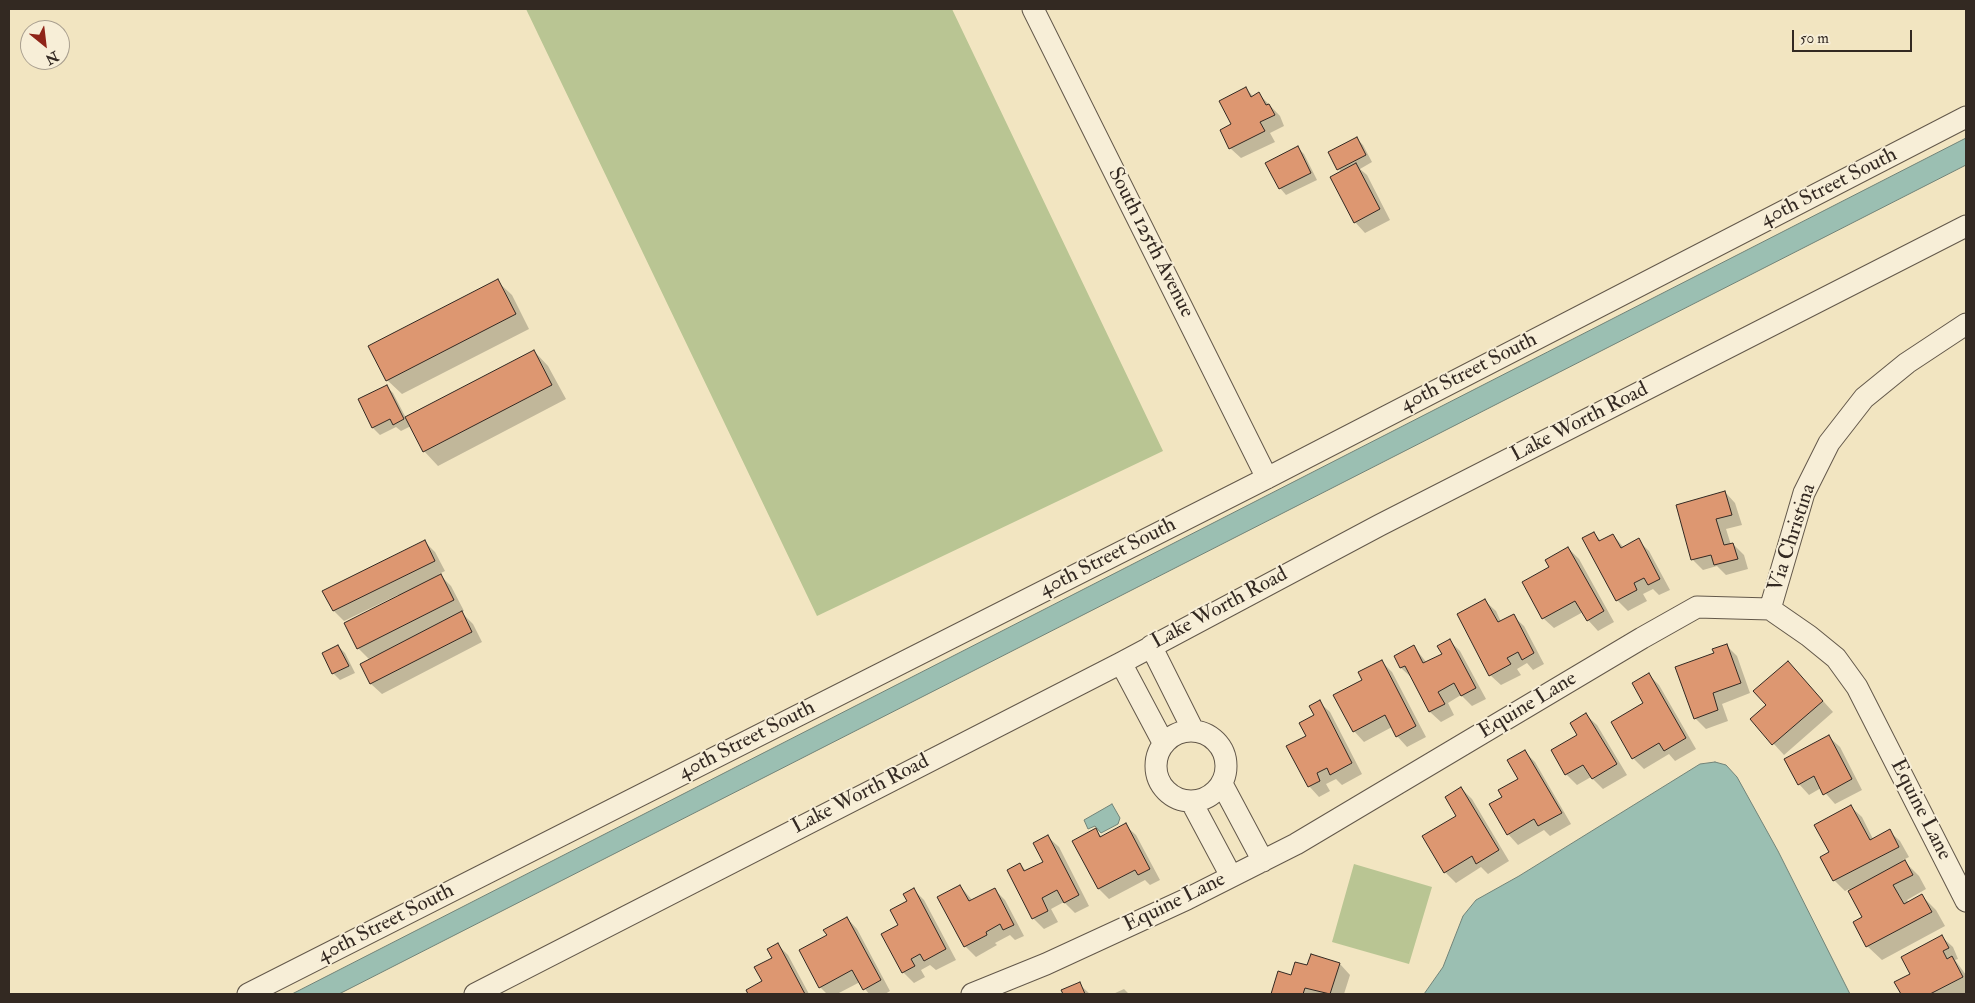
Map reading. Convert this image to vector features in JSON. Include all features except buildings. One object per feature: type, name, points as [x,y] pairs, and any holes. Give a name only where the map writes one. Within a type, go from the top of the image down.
[{"type":"street","name":"South 125th Avenue","points":[[1033,9],[1267,478]]},
{"type":"street","name":"40th Street South","points":[[248,994],[1267,478],[1966,117]]},
{"type":"street","name":"Lake Worth Road","points":[[475,994],[1121,663],[1380,525],[1966,226]]},
{"type":"street","name":"Via Christina","points":[[1770,609],[1804,493],[1829,442],[1864,398],[1907,363],[1966,324]]},
{"type":"street","name":"Equine Lane","points":[[972,994],[1046,964],[1187,899],[1296,844],[1697,607],[1770,609],[1809,636],[1836,658],[1857,688],[1966,901]]},
{"type":"street","points":[[1151,646],[1193,730]]},
{"type":"street","points":[[1121,663],[1164,744]]},
{"type":"street","points":[[1193,730],[1210,736],[1215,740],[1223,749],[1226,767],[1222,784],[1214,793],[1203,799],[1192,801],[1180,799],[1170,794],[1162,786],[1156,765],[1158,754],[1172,736],[1193,730]]},
{"type":"street","points":[[1222,784],[1263,861]]},
{"type":"street","points":[[1192,801],[1231,876]]},
{"type":"green space","points":[[526,9],[952,9],[1163,451],[817,616]]},
{"type":"green space","points":[[1354,864],[1432,887],[1409,964],[1332,942]]},
{"type":"water","points":[[1966,138],[1966,165],[339,994],[292,994]]},
{"type":"water","points":[[1715,762],[1726,765],[1737,777],[1778,851],[1850,994],[1424,994],[1443,967],[1463,916],[1476,900],[1519,876],[1700,764]]},
{"type":"water","points":[[1112,804],[1120,818],[1118,824],[1101,833],[1095,826],[1088,829],[1084,820]]}]
